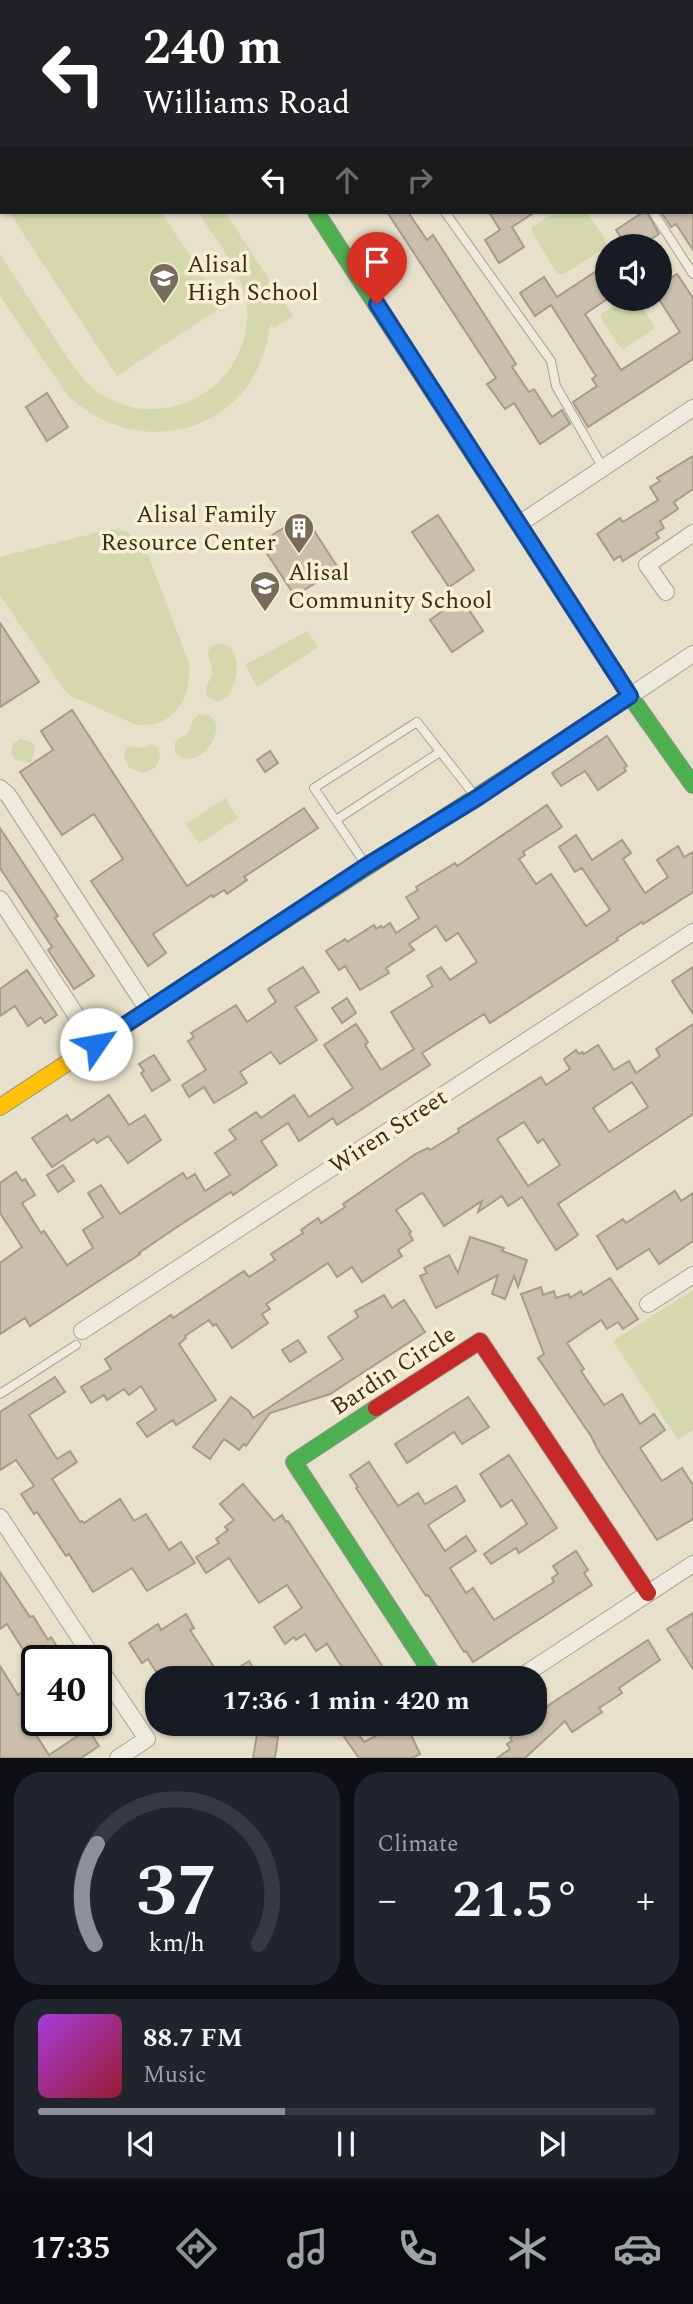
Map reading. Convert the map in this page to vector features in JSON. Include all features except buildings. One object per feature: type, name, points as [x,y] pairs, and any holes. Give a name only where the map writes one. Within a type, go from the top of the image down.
[{"type":"street","points":[[317,214],[630,696],[693,785]]},
{"type":"street","points":[[519,524],[693,408]]},
{"type":"street","points":[[666,592],[647,565],[693,533]]},
{"type":"street","points":[[0,1107],[366,866],[477,798],[693,654]]},
{"type":"street","points":[[0,788],[8,794],[148,1010]]},
{"type":"street","points":[[0,900],[96,1044]]},
{"type":"street","name":"Wiren Street","points":[[79,1338],[693,932]]},
{"type":"street","points":[[648,1304],[693,1275]]},
{"type":"street","name":"Bardin Circle","points":[[427,1666],[294,1462],[480,1341],[648,1593]]},
{"type":"street","points":[[0,1517],[84,1645]]},
{"type":"street","points":[[537,1666],[693,1564]]},
{"type":"street","points":[[112,1688],[147,1740],[118,1758]]},
{"type":"lane","points":[[446,214],[551,361],[556,386],[603,468]]},
{"type":"lane","points":[[654,214],[693,274]]},
{"type":"lane","points":[[366,866],[314,788],[417,722],[477,798]]},
{"type":"lane","points":[[336,820],[440,752]]},
{"type":"lane","points":[[0,1394],[79,1338]]},
{"type":"green space","points":[[10,214],[162,214],[223,306],[117,376]]},
{"type":"green space","points":[[199,214],[226,214],[293,316],[274,328],[270,323],[262,359],[245,389],[222,411],[194,426],[163,432],[130,429],[98,417],[68,396],[0,296],[0,254],[84,380],[98,392],[123,405],[148,409],[174,406],[198,397],[218,382],[234,362],[244,338],[247,310],[245,296],[229,258]]},
{"type":"green space","points":[[553,214],[588,214],[601,234],[595,234],[595,254],[564,274],[558,274],[532,233],[532,227]]},
{"type":"green space","points":[[606,311],[645,311],[655,328],[624,349],[619,346],[601,314]]},
{"type":"green space","points":[[112,529],[126,531],[145,547],[189,663],[187,687],[178,708],[162,721],[150,725],[137,725],[71,696],[64,690],[0,595],[0,557]]},
{"type":"green space","points":[[307,631],[318,647],[257,687],[245,665]]},
{"type":"green space","points":[[219,643],[231,647],[237,667],[227,698],[217,702],[208,697],[206,689],[212,675],[208,651]]},
{"type":"green space","points":[[200,714],[211,717],[216,724],[216,733],[204,752],[195,758],[185,758],[175,752],[175,742],[189,732],[193,720]]},
{"type":"green space","points":[[20,739],[31,742],[35,747],[31,763],[16,760],[11,753],[13,744]]},
{"type":"green space","points":[[151,744],[158,747],[160,758],[156,767],[144,773],[129,768],[124,756],[126,748],[142,748]]},
{"type":"green space","points":[[225,798],[238,818],[199,844],[186,824]]},
{"type":"green space","points":[[693,1290],[693,1430],[678,1440],[613,1341]]},
{"type":"traffic: fast","points":[[317,214],[630,696],[693,785]]},
{"type":"traffic: fast","points":[[224,960],[630,696]]},
{"type":"traffic: fast","points":[[376,1408],[294,1462],[427,1666]]},
{"type":"traffic: slow","points":[[0,1107],[224,960]]},
{"type":"traffic: jam","points":[[376,1408],[480,1341],[648,1593]]},
{"type":"place","name":"Alisal High School","points":[[164,305]]},
{"type":"place","name":"Alisal Family Resource Center","points":[[299,555]]},
{"type":"place","name":"Alisal Community School","points":[[265,613]]},
{"type":"route","points":[[96,1044],[630,696],[377,304]]}]
